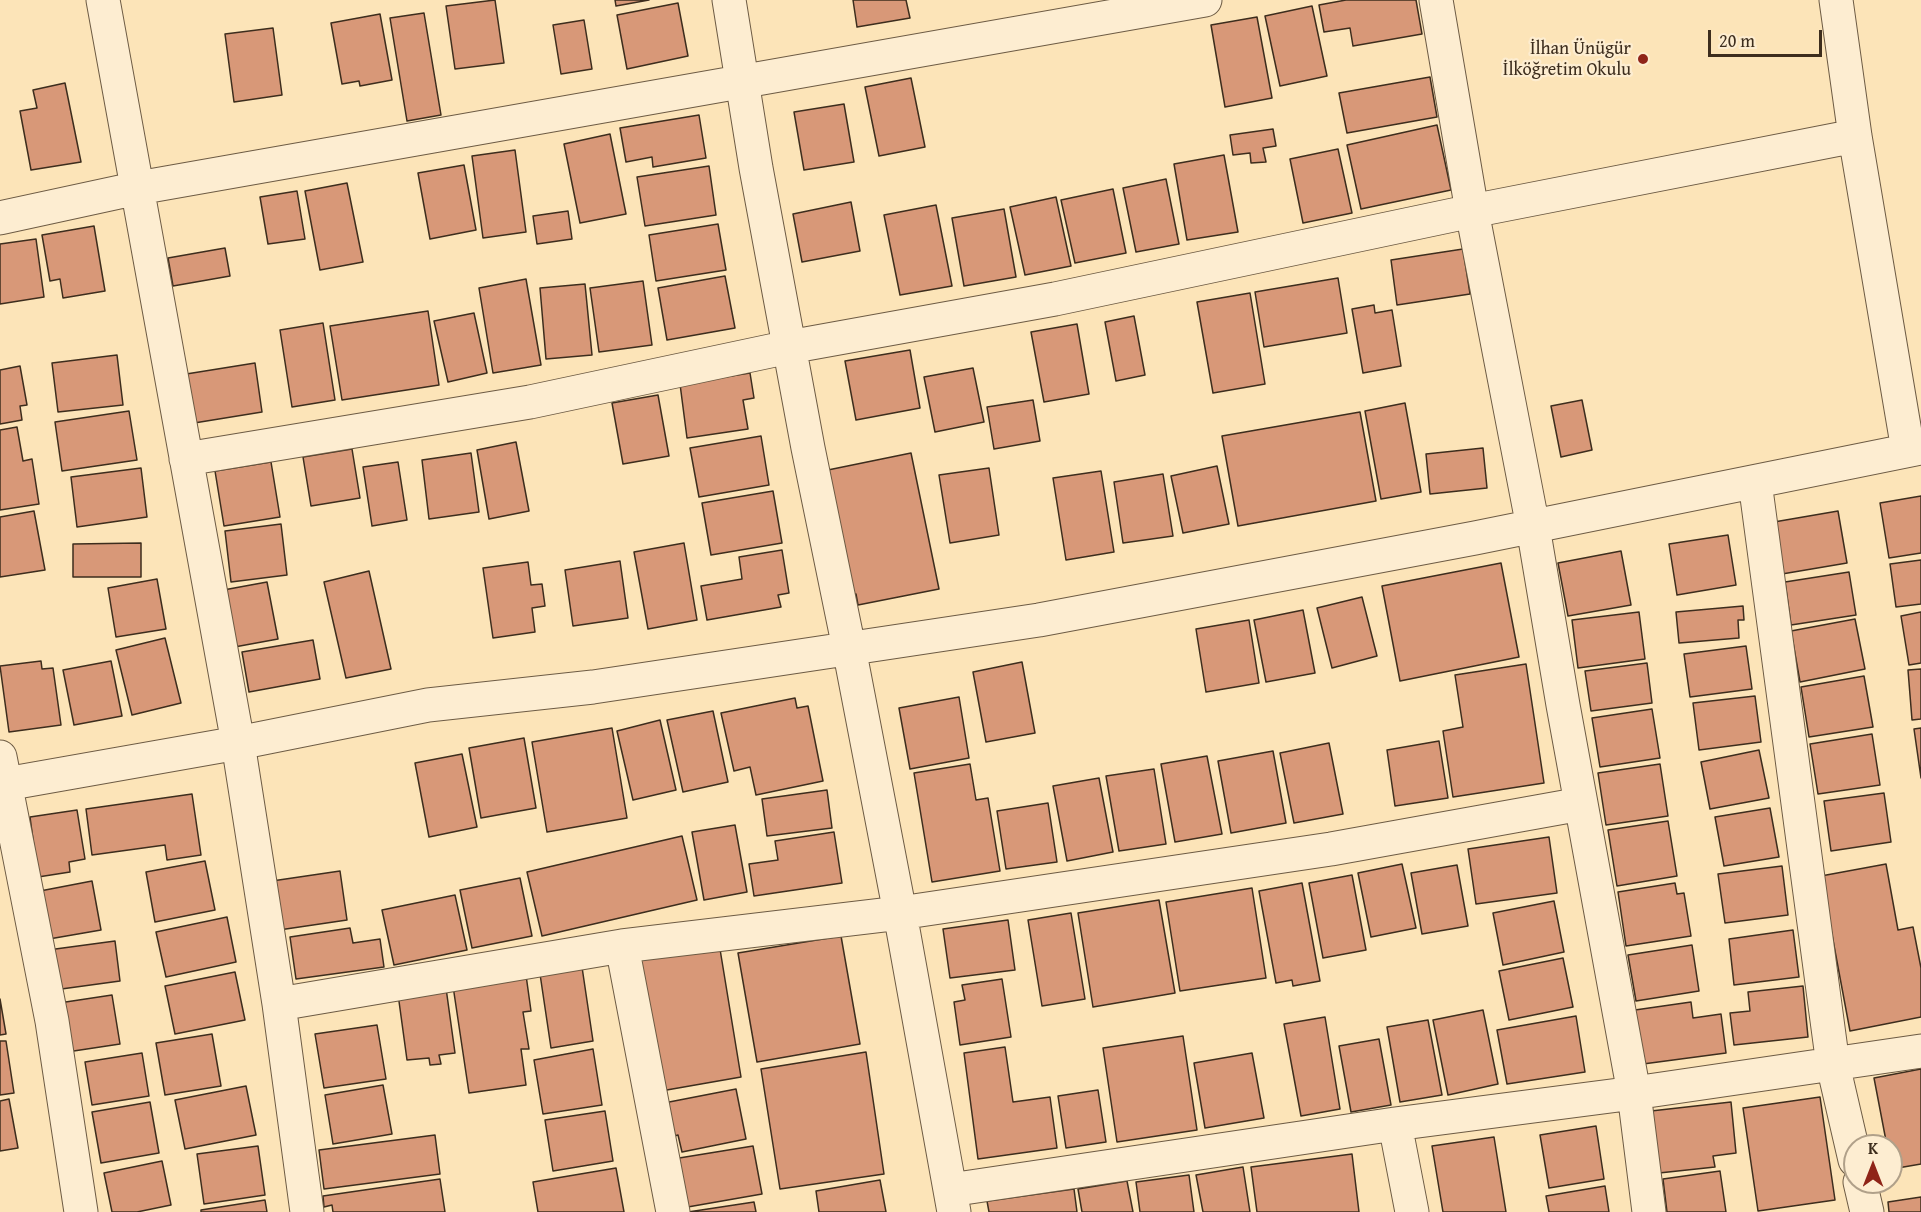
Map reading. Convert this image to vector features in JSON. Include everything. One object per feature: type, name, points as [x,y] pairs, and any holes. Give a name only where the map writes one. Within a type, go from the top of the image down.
[{"type":"street","points":[[103,0],[238,743],[279,1004],[307,1212]]},
{"type":"street","points":[[729,0],[789,347],[900,913],[952,1201],[1395,1124],[1921,1052]]},
{"type":"street","points":[[0,218],[138,188],[1204,0]]},
{"type":"street","points":[[1436,0],[1472,211],[1533,527],[1634,1093],[1649,1212]]},
{"type":"street","points":[[81,1212],[52,1021],[2,776],[238,743],[429,705],[593,687],[1039,620],[1533,527],[1915,449],[1855,136],[1836,0]]},
{"type":"street","points":[[186,459],[530,402],[789,347],[1055,299],[1472,211],[1855,136]]},
{"type":"street","points":[[1755,482],[1833,1065],[1849,1134]]},
{"type":"street","points":[[279,1004],[622,946],[900,913],[1331,849],[1581,804]]},
{"type":"street","points":[[622,946],[673,1212]]},
{"type":"street","points":[[1395,1124],[1412,1212]]},
{"type":"street","points":[[1863,1194],[1867,1212]]},
{"type":"building","points":[[495,0],[504,63],[455,69],[446,6]]},
{"type":"building","points":[[615,0],[649,0],[616,6]]},
{"type":"building","points":[[853,0],[906,0],[910,18],[857,27]]},
{"type":"building","points":[[1346,0],[1416,0],[1422,34],[1353,46],[1350,28],[1324,32],[1319,5]]},
{"type":"building","points":[[678,3],[688,56],[627,69],[617,15]]},
{"type":"building","points":[[1312,6],[1327,76],[1280,86],[1265,16]]},
{"type":"building","points":[[424,13],[441,115],[407,121],[390,18]]},
{"type":"building","points":[[380,14],[392,80],[360,86],[359,81],[342,84],[331,23]]},
{"type":"building","points":[[1257,17],[1272,98],[1225,107],[1211,25]]},
{"type":"building","points":[[584,20],[592,69],[561,74],[553,25]]},
{"type":"building","points":[[273,28],[282,95],[234,102],[225,34]]},
{"type":"building","points":[[1430,77],[1437,117],[1347,133],[1339,93]]},
{"type":"building","points":[[911,78],[925,147],[879,156],[865,87]]},
{"type":"building","points":[[65,83],[81,162],[31,170],[20,111],[37,108],[33,90]]},
{"type":"building","points":[[844,104],[854,162],[804,170],[794,112]]},
{"type":"building","points":[[699,115],[706,158],[653,167],[652,157],[626,162],[620,128]]},
{"type":"building","points":[[1437,125],[1451,190],[1361,209],[1347,145]]},
{"type":"building","points":[[1273,129],[1276,146],[1263,148],[1266,162],[1251,163],[1250,153],[1233,155],[1230,135]]},
{"type":"building","points":[[610,134],[626,214],[580,223],[564,144]]},
{"type":"building","points":[[1338,149],[1352,213],[1303,223],[1290,159]]},
{"type":"building","points":[[515,150],[526,232],[483,238],[472,156]]},
{"type":"building","points":[[1224,155],[1238,232],[1187,240],[1174,164]]},
{"type":"building","points":[[464,165],[476,230],[430,239],[418,173]]},
{"type":"building","points":[[709,166],[716,215],[645,226],[637,177]]},
{"type":"building","points":[[1166,179],[1179,244],[1136,252],[1123,188]]},
{"type":"building","points":[[347,183],[363,262],[320,270],[305,191]]},
{"type":"building","points":[[1113,189],[1126,253],[1075,263],[1061,200]]},
{"type":"building","points":[[297,191],[305,239],[268,244],[260,197]]},
{"type":"building","points":[[1056,197],[1071,266],[1025,275],[1010,207]]},
{"type":"building","points":[[851,202],[860,251],[802,262],[793,214]]},
{"type":"building","points":[[936,205],[952,286],[900,295],[884,215]]},
{"type":"building","points":[[1004,209],[1016,277],[964,286],[952,218]]},
{"type":"building","points":[[568,211],[572,239],[537,244],[533,216]]},
{"type":"building","points":[[718,224],[726,270],[656,281],[649,235]]},
{"type":"building","points":[[94,226],[105,291],[63,298],[60,279],[50,281],[42,235]]},
{"type":"building","points":[[36,239],[44,297],[0,304],[0,244]]},
{"type":"building","points":[[225,248],[230,276],[173,286],[168,258]]},
{"type":"building","points":[[1463,249],[1470,294],[1397,305],[1391,260]]},
{"type":"building","points":[[725,276],[735,328],[667,340],[658,288]]},
{"type":"building","points":[[1338,278],[1347,333],[1264,347],[1255,292]]},
{"type":"building","points":[[526,279],[541,365],[493,373],[479,288]]},
{"type":"building","points":[[643,281],[652,345],[599,352],[590,288]]},
{"type":"building","points":[[585,284],[592,355],[546,359],[540,288]]},
{"type":"building","points":[[1250,293],[1265,384],[1213,393],[1197,302]]},
{"type":"building","points":[[1374,305],[1375,313],[1392,310],[1401,366],[1363,373],[1352,309]]},
{"type":"building","points":[[428,311],[439,385],[342,400],[330,326]]},
{"type":"building","points":[[474,313],[487,373],[448,382],[434,321]]},
{"type":"building","points":[[1134,316],[1145,375],[1116,381],[1105,322]]},
{"type":"building","points":[[323,323],[335,400],[292,407],[280,330]]},
{"type":"building","points":[[1077,324],[1089,394],[1044,402],[1031,332]]},
{"type":"building","points":[[910,350],[920,408],[856,420],[845,361]]},
{"type":"building","points":[[117,355],[123,405],[58,412],[52,363]]},
{"type":"building","points":[[255,363],[262,412],[188,424],[180,375]]},
{"type":"building","points":[[20,366],[27,405],[20,406],[22,420],[0,424],[0,370]]},
{"type":"building","points":[[973,368],[984,422],[935,432],[924,377]]},
{"type":"building","points":[[750,373],[754,398],[743,400],[748,429],[687,438],[680,384]]},
{"type":"building","points":[[658,395],[669,456],[623,464],[612,403]]},
{"type":"building","points":[[1033,400],[1040,441],[994,449],[987,407]]},
{"type":"building","points":[[1582,400],[1592,450],[1561,457],[1551,406]]},
{"type":"building","points":[[1405,403],[1421,492],[1381,499],[1365,411]]},
{"type":"building","points":[[129,411],[137,460],[62,471],[55,422]]},
{"type":"building","points":[[1360,412],[1376,501],[1238,526],[1222,436]]},
{"type":"building","points":[[17,427],[23,461],[32,459],[39,504],[0,510],[0,430]]},
{"type":"building","points":[[761,436],[769,485],[699,497],[690,448]]},
{"type":"building","points":[[516,442],[529,511],[489,519],[477,450]]},
{"type":"building","points":[[1483,448],[1487,488],[1430,494],[1426,454]]},
{"type":"building","points":[[352,449],[360,498],[311,506],[303,457]]},
{"type":"building","points":[[471,453],[479,512],[429,519],[422,460]]},
{"type":"building","points":[[911,453],[939,589],[858,605],[856,594],[849,596],[823,471]]},
{"type":"building","points":[[271,462],[280,517],[224,526],[215,471]]},
{"type":"building","points":[[398,462],[407,520],[372,526],[363,467]]},
{"type":"building","points":[[1217,466],[1229,524],[1183,533],[1171,476]]},
{"type":"building","points":[[141,468],[147,517],[77,527],[71,477]]},
{"type":"building","points":[[989,468],[999,535],[950,543],[939,475]]},
{"type":"building","points":[[1101,471],[1114,552],[1066,560],[1053,478]]},
{"type":"building","points":[[1163,474],[1173,536],[1123,543],[1114,482]]},
{"type":"building","points":[[773,491],[782,543],[711,555],[702,503]]},
{"type":"building","points":[[1921,496],[1921,553],[1889,558],[1880,503]]},
{"type":"building","points":[[34,511],[45,570],[0,577],[0,517]]},
{"type":"building","points":[[1838,511],[1847,563],[1782,574],[1774,522]]},
{"type":"building","points":[[281,524],[287,575],[231,582],[225,531]]},
{"type":"building","points":[[1728,535],[1736,585],[1677,595],[1669,544]]},
{"type":"building","points":[[141,543],[141,577],[73,577],[73,544]]},
{"type":"building","points":[[684,543],[697,620],[648,629],[634,552]]},
{"type":"building","points":[[782,550],[789,593],[778,595],[781,607],[707,620],[701,586],[742,579],[739,557]]},
{"type":"building","points":[[1621,551],[1631,605],[1568,616],[1558,563]]},
{"type":"building","points":[[1921,560],[1921,604],[1896,607],[1890,564]]},
{"type":"building","points":[[620,561],[628,618],[573,626],[565,570]]},
{"type":"building","points":[[528,562],[531,585],[542,584],[545,606],[532,608],[535,632],[493,638],[483,568]]},
{"type":"building","points":[[1501,563],[1519,657],[1400,681],[1382,586]]},
{"type":"building","points":[[369,571],[391,669],[346,678],[324,582]]},
{"type":"building","points":[[1849,572],[1856,615],[1791,625],[1785,582]]},
{"type":"building","points":[[157,579],[166,629],[116,637],[108,588]]},
{"type":"building","points":[[267,582],[278,639],[229,648],[218,591]]},
{"type":"building","points":[[1362,597],[1377,656],[1332,668],[1317,608]]},
{"type":"building","points":[[1743,606],[1744,620],[1738,620],[1739,638],[1679,643],[1676,612]]},
{"type":"building","points":[[1303,610],[1315,673],[1266,682],[1254,620]]},
{"type":"building","points":[[1639,612],[1645,659],[1578,668],[1572,620]]},
{"type":"building","points":[[1921,612],[1921,663],[1909,665],[1901,616]]},
{"type":"building","points":[[1855,619],[1865,669],[1800,682],[1791,631]]},
{"type":"building","points":[[1249,620],[1259,683],[1206,692],[1196,629]]},
{"type":"building","points":[[165,638],[181,703],[132,715],[116,650]]},
{"type":"building","points":[[313,640],[320,679],[249,692],[242,652]]},
{"type":"building","points":[[1746,646],[1752,689],[1690,697],[1684,654]]},
{"type":"building","points":[[41,661],[42,669],[53,668],[61,725],[9,732],[0,666]]},
{"type":"building","points":[[111,661],[122,716],[74,725],[63,670]]},
{"type":"building","points":[[1022,662],[1035,733],[986,742],[973,672]]},
{"type":"building","points":[[1647,663],[1652,703],[1591,711],[1585,671]]},
{"type":"building","points":[[1526,664],[1544,783],[1453,797],[1443,731],[1463,727],[1455,675]]},
{"type":"building","points":[[1921,669],[1921,719],[1912,720],[1908,670]]},
{"type":"building","points":[[1864,676],[1873,727],[1809,737],[1801,687]]},
{"type":"building","points":[[1755,696],[1761,742],[1699,750],[1693,703]]},
{"type":"building","points":[[959,697],[969,758],[910,769],[899,708]]},
{"type":"building","points":[[795,698],[797,708],[808,706],[823,781],[756,795],[750,767],[734,771],[721,713]]},
{"type":"building","points":[[1652,709],[1660,758],[1600,767],[1592,718]]},
{"type":"building","points":[[713,711],[728,782],[683,792],[667,720]]},
{"type":"building","points":[[660,720],[676,790],[633,800],[617,731]]},
{"type":"building","points":[[612,728],[627,818],[547,832],[532,742]]},
{"type":"building","points":[[1921,728],[1921,778],[1914,729]]},
{"type":"building","points":[[1872,734],[1880,785],[1818,794],[1810,744]]},
{"type":"building","points":[[524,738],[536,808],[481,818],[469,748]]},
{"type":"building","points":[[1439,741],[1448,798],[1395,806],[1387,750]]},
{"type":"building","points":[[1329,743],[1343,814],[1294,823],[1280,753]]},
{"type":"building","points":[[1759,750],[1769,798],[1710,809],[1701,762]]},
{"type":"building","points":[[1273,751],[1286,823],[1231,833],[1218,761]]},
{"type":"building","points":[[462,754],[477,827],[429,837],[415,763]]},
{"type":"building","points":[[1207,756],[1222,834],[1175,842],[1161,764]]},
{"type":"building","points":[[970,764],[976,800],[988,798],[1000,871],[932,882],[914,773]]},
{"type":"building","points":[[1660,764],[1668,816],[1606,825],[1598,773]]},
{"type":"building","points":[[1154,769],[1166,844],[1119,851],[1106,776]]},
{"type":"building","points":[[1099,778],[1113,852],[1067,861],[1053,786]]},
{"type":"building","points":[[827,790],[832,828],[767,836],[762,799]]},
{"type":"building","points":[[1884,793],[1891,842],[1831,851],[1824,801]]},
{"type":"building","points":[[192,794],[201,855],[167,860],[165,845],[92,855],[86,809]]},
{"type":"building","points":[[1048,803],[1057,862],[1006,869],[997,811]]},
{"type":"building","points":[[1770,808],[1779,857],[1724,866],[1715,817]]},
{"type":"building","points":[[77,810],[85,859],[69,862],[70,872],[38,877],[30,817]]},
{"type":"building","points":[[1668,821],[1677,876],[1617,886],[1608,830]]},
{"type":"building","points":[[735,825],[747,892],[704,900],[692,832]]},
{"type":"building","points":[[834,832],[842,883],[754,896],[749,864],[778,860],[775,841]]},
{"type":"building","points":[[682,836],[697,900],[542,936],[527,872]]},
{"type":"building","points":[[1549,837],[1557,893],[1476,904],[1468,849]]},
{"type":"building","points":[[205,861],[215,910],[155,922],[146,872]]},
{"type":"building","points":[[1402,864],[1416,928],[1371,937],[1358,873]]},
{"type":"building","points":[[1886,864],[1898,930],[1913,927],[1921,968],[1921,1017],[1850,1031],[1821,876]]},
{"type":"building","points":[[1457,865],[1468,926],[1422,934],[1411,873]]},
{"type":"building","points":[[1782,866],[1788,915],[1725,923],[1718,874]]},
{"type":"building","points":[[340,871],[347,920],[279,930],[272,881]]},
{"type":"building","points":[[1352,875],[1366,950],[1323,958],[1309,883]]},
{"type":"building","points":[[520,878],[532,936],[472,948],[460,890]]},
{"type":"building","points":[[92,881],[101,930],[49,939],[40,891]]},
{"type":"building","points":[[1302,883],[1320,981],[1293,986],[1292,980],[1276,983],[1259,891]]},
{"type":"building","points":[[1675,883],[1677,894],[1684,893],[1691,936],[1626,946],[1618,892]]},
{"type":"building","points":[[1252,888],[1266,978],[1180,991],[1166,902]]},
{"type":"building","points":[[455,895],[467,950],[394,965],[382,910]]},
{"type":"building","points":[[1159,900],[1175,993],[1093,1007],[1078,913]]},
{"type":"building","points":[[1554,901],[1564,952],[1503,965],[1493,913]]},
{"type":"building","points":[[1071,913],[1085,999],[1042,1006],[1028,920]]},
{"type":"building","points":[[227,917],[236,962],[166,977],[156,932]]},
{"type":"building","points":[[1008,920],[1015,970],[950,978],[943,929]]},
{"type":"building","points":[[350,928],[353,943],[380,939],[384,967],[296,979],[290,937]]},
{"type":"building","points":[[1793,930],[1799,977],[1734,985],[1729,939]]},
{"type":"building","points":[[841,936],[860,1044],[757,1062],[738,953]]},
{"type":"building","points":[[115,941],[120,981],[54,990],[48,950]]},
{"type":"building","points":[[719,943],[741,1077],[661,1091],[639,956]]},
{"type":"building","points":[[1692,945],[1699,991],[1636,1001],[1628,955]]},
{"type":"building","points":[[1563,958],[1573,1007],[1509,1020],[1499,971]]},
{"type":"building","points":[[582,967],[593,1041],[551,1048],[540,974]]},
{"type":"building","points":[[235,972],[245,1020],[175,1034],[165,986]]},
{"type":"building","points":[[526,975],[531,1011],[523,1012],[529,1049],[521,1049],[526,1085],[469,1093],[453,986]]},
{"type":"building","points":[[1002,979],[1011,1037],[960,1045],[954,1002],[965,1000],[962,985]]},
{"type":"building","points":[[1803,986],[1808,1037],[1734,1045],[1730,1013],[1750,1011],[1748,992]]},
{"type":"building","points":[[446,988],[455,1053],[439,1055],[441,1064],[430,1065],[429,1058],[407,1060],[398,994]]},
{"type":"building","points":[[112,995],[120,1044],[67,1052],[59,1003]]},
{"type":"building","points":[[0,999],[6,1034],[0,1035]]},
{"type":"building","points":[[1691,1002],[1693,1018],[1721,1014],[1726,1053],[1643,1064],[1635,1010]]},
{"type":"building","points":[[1483,1010],[1498,1084],[1448,1095],[1433,1020]]},
{"type":"building","points":[[1576,1016],[1585,1072],[1507,1084],[1497,1030]]},
{"type":"building","points":[[1325,1017],[1340,1109],[1301,1116],[1284,1024]]},
{"type":"building","points":[[1428,1020],[1442,1095],[1400,1102],[1387,1027]]},
{"type":"building","points":[[377,1025],[386,1079],[324,1088],[315,1034]]},
{"type":"building","points":[[212,1034],[221,1086],[165,1095],[156,1043]]},
{"type":"building","points":[[1183,1036],[1197,1130],[1117,1142],[1103,1048]]},
{"type":"building","points":[[1379,1039],[1391,1105],[1351,1112],[1339,1046]]},
{"type":"building","points":[[0,1041],[6,1041],[14,1093],[0,1095]]},
{"type":"building","points":[[1005,1047],[1013,1102],[1050,1097],[1057,1148],[978,1159],[964,1053]]},
{"type":"building","points":[[593,1049],[602,1105],[543,1114],[534,1060]]},
{"type":"building","points":[[866,1052],[884,1174],[780,1189],[761,1069]]},
{"type":"building","points":[[142,1053],[149,1096],[92,1105],[85,1062]]},
{"type":"building","points":[[1252,1053],[1264,1118],[1205,1128],[1194,1063]]},
{"type":"building","points":[[1921,1069],[1921,1164],[1903,1167],[1903,1134],[1885,1134],[1874,1078]]},
{"type":"building","points":[[383,1085],[392,1134],[333,1144],[325,1095]]},
{"type":"building","points":[[246,1086],[256,1135],[185,1149],[175,1100]]},
{"type":"building","points":[[736,1089],[746,1139],[682,1152],[678,1135],[671,1137],[664,1103]]},
{"type":"building","points":[[1098,1090],[1106,1142],[1066,1148],[1058,1096]]},
{"type":"building","points":[[1820,1097],[1835,1200],[1758,1211],[1743,1108]]},
{"type":"building","points":[[9,1099],[18,1148],[0,1151],[0,1101]]},
{"type":"building","points":[[150,1102],[159,1153],[101,1163],[92,1112]]},
{"type":"building","points":[[1731,1102],[1736,1153],[1713,1156],[1715,1167],[1659,1173],[1651,1111]]},
{"type":"building","points":[[605,1111],[613,1161],[553,1171],[545,1120]]},
{"type":"building","points":[[1596,1126],[1604,1179],[1549,1188],[1540,1135]]},
{"type":"building","points":[[435,1135],[440,1174],[324,1189],[319,1150]]},
{"type":"building","points":[[1494,1137],[1506,1212],[1443,1212],[1432,1146]]},
{"type":"building","points":[[258,1146],[265,1195],[204,1204],[197,1154]]},
{"type":"building","points":[[753,1146],[762,1194],[682,1208],[673,1159]]},
{"type":"building","points":[[1352,1154],[1359,1212],[1257,1212],[1251,1167]]},
{"type":"building","points":[[162,1161],[171,1205],[137,1212],[112,1212],[104,1173]]},
{"type":"building","points":[[1243,1167],[1250,1212],[1203,1212],[1196,1175]]},
{"type":"building","points":[[616,1168],[624,1212],[538,1212],[533,1182]]},
{"type":"building","points":[[1720,1171],[1726,1212],[1667,1212],[1663,1179]]},
{"type":"building","points":[[1189,1175],[1194,1212],[1140,1212],[1136,1182]]},
{"type":"building","points":[[440,1179],[445,1212],[333,1212],[332,1205],[324,1207],[323,1196]]},
{"type":"building","points":[[880,1180],[886,1212],[819,1212],[816,1191]]},
{"type":"building","points":[[1127,1181],[1133,1212],[1082,1212],[1078,1189]]},
{"type":"building","points":[[1605,1186],[1609,1212],[1549,1212],[1546,1196]]},
{"type":"building","points":[[1074,1189],[1077,1212],[989,1212],[987,1201]]},
{"type":"building","points":[[1921,1197],[1921,1212],[1889,1212],[1888,1202]]},
{"type":"building","points":[[265,1200],[267,1212],[201,1212],[201,1210]]},
{"type":"building","points":[[754,1202],[756,1212],[688,1212]]},
{"type":"place","name":"İlhan Ünügür İlköğretim Okulu","points":[[1643,59]]}]
